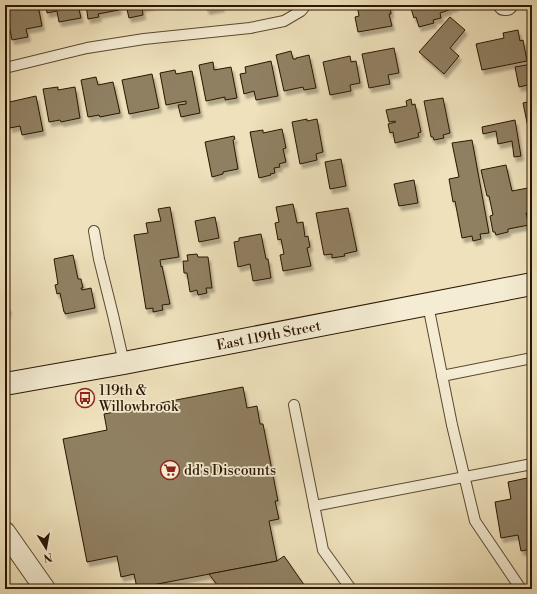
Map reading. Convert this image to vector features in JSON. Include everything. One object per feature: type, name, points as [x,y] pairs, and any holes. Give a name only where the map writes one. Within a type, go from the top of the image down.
[{"type":"street","name":"East 119th Street","points":[[5,384],[124,363],[532,284]]},
{"type":"street","points":[[5,532],[45,589]]},
{"type":"lane","points":[[5,68],[87,48],[144,39],[250,28],[284,21],[301,11],[306,5]]},
{"type":"lane","points":[[94,231],[99,260],[124,363]]},
{"type":"lane","points":[[428,305],[452,425],[475,521],[521,589]]},
{"type":"lane","points":[[442,376],[532,358]]},
{"type":"lane","points":[[294,405],[323,550],[352,589]]},
{"type":"lane","points":[[314,506],[532,464]]},
{"type":"building","points":[[5,5],[38,5],[42,26],[26,29],[28,37],[12,40]]},
{"type":"building","points":[[46,5],[78,5],[81,18],[59,22],[57,11],[47,13]]},
{"type":"building","points":[[86,5],[118,5],[119,10],[98,14],[99,17],[88,19]]},
{"type":"building","points":[[126,5],[152,5],[142,7],[143,15],[129,18]]},
{"type":"building","points":[[206,5],[222,5],[222,7],[207,10]]},
{"type":"building","points":[[357,5],[390,5],[391,14],[389,14],[392,26],[358,32],[355,17],[359,16]]},
{"type":"building","points":[[410,5],[455,5],[455,7],[449,8],[449,10],[440,13],[441,18],[433,20],[434,23],[419,27],[416,17],[414,18]]},
{"type":"building","points":[[450,17],[465,30],[450,48],[459,56],[444,74],[419,52]]},
{"type":"building","points":[[518,30],[520,41],[523,40],[527,61],[482,70],[476,44],[504,38],[503,33]]},
{"type":"building","points":[[394,48],[399,73],[388,75],[390,84],[369,88],[362,54]]},
{"type":"building","points":[[291,51],[293,59],[309,55],[316,88],[304,90],[303,87],[284,91],[276,55]]},
{"type":"building","points":[[350,56],[351,62],[356,61],[360,83],[350,85],[351,91],[330,95],[323,62]]},
{"type":"building","points":[[271,61],[278,96],[256,100],[254,91],[244,94],[240,74],[246,73],[245,67]]},
{"type":"building","points":[[213,62],[214,70],[231,67],[237,98],[225,100],[225,97],[206,101],[199,65]]},
{"type":"building","points":[[532,64],[532,84],[519,87],[515,67]]},
{"type":"building","points":[[175,70],[176,74],[192,71],[200,113],[181,117],[178,105],[186,104],[186,101],[166,105],[160,73]]},
{"type":"building","points":[[152,74],[159,108],[129,114],[122,80]]},
{"type":"building","points":[[96,77],[98,85],[113,82],[120,113],[100,117],[99,115],[88,117],[81,80]]},
{"type":"building","points":[[58,87],[58,90],[75,87],[80,118],[61,122],[60,120],[49,122],[43,89]]},
{"type":"building","points":[[36,96],[43,131],[22,135],[20,126],[10,128],[5,103]]},
{"type":"building","points":[[443,98],[450,133],[443,135],[444,138],[434,140],[433,137],[431,137],[424,101]]},
{"type":"building","points":[[411,99],[412,105],[415,104],[421,132],[418,133],[419,137],[395,143],[393,132],[390,133],[388,124],[396,122],[389,122],[386,110],[407,106],[406,101]]},
{"type":"building","points":[[532,101],[532,126],[528,127],[523,103]]},
{"type":"building","points":[[307,119],[307,121],[317,119],[323,152],[316,154],[317,160],[300,164],[292,122]]},
{"type":"building","points":[[515,120],[521,156],[514,157],[512,141],[498,144],[496,131],[483,134],[482,127]]},
{"type":"building","points":[[282,129],[286,148],[283,149],[286,162],[279,164],[280,167],[274,168],[275,173],[259,178],[250,132],[263,130],[263,133]]},
{"type":"building","points":[[234,136],[235,139],[233,140],[238,169],[223,172],[223,174],[212,177],[205,142]]},
{"type":"building","points":[[472,140],[489,233],[480,234],[481,239],[473,241],[472,236],[462,238],[449,179],[459,177],[452,143]]},
{"type":"building","points":[[341,159],[346,186],[330,189],[325,162]]},
{"type":"building","points":[[506,165],[512,191],[528,188],[532,212],[526,213],[529,225],[508,229],[508,232],[496,235],[495,232],[493,232],[490,216],[493,215],[481,170]]},
{"type":"building","points":[[414,180],[418,203],[399,206],[394,184]]},
{"type":"building","points":[[293,204],[297,223],[303,222],[305,237],[308,236],[310,247],[307,248],[311,266],[283,271],[280,255],[284,254],[281,239],[278,240],[275,223],[279,222],[276,207]]},
{"type":"building","points":[[170,207],[179,257],[160,260],[170,304],[162,305],[163,310],[153,312],[153,308],[146,309],[134,235],[148,233],[146,223],[161,221],[158,209]]},
{"type":"building","points":[[348,208],[357,251],[344,254],[345,256],[332,258],[332,254],[324,255],[316,213]]},
{"type":"building","points":[[215,217],[219,238],[199,242],[195,221]]},
{"type":"building","points":[[261,234],[266,259],[268,259],[271,278],[253,281],[250,264],[238,267],[234,242],[239,241],[239,238]]},
{"type":"building","points":[[197,254],[198,257],[208,257],[212,288],[206,288],[207,293],[198,295],[197,290],[190,292],[187,273],[184,273],[183,261],[188,261],[187,255]]},
{"type":"building","points":[[73,255],[78,279],[81,279],[83,288],[81,288],[82,290],[91,288],[95,308],[65,314],[60,293],[57,294],[55,285],[58,284],[54,259]]},
{"type":"building","points":[[5,304],[9,310],[7,310],[8,314],[5,314]]},
{"type":"building","name":"dd's Discounts","points":[[243,387],[247,408],[257,406],[260,424],[263,424],[278,501],[275,501],[279,519],[269,521],[277,561],[137,588],[134,574],[121,577],[117,556],[87,562],[63,439],[107,430],[104,414]]},
{"type":"building","points":[[532,477],[532,549],[521,551],[518,535],[501,538],[495,502],[511,499],[508,482]]},
{"type":"building","points":[[284,556],[307,589],[220,589],[209,574],[277,561]]},
{"type":"place","name":"119th & Willowbrook","points":[[85,398]]},
{"type":"place","name":"dd's Discounts","points":[[170,470]]}]
